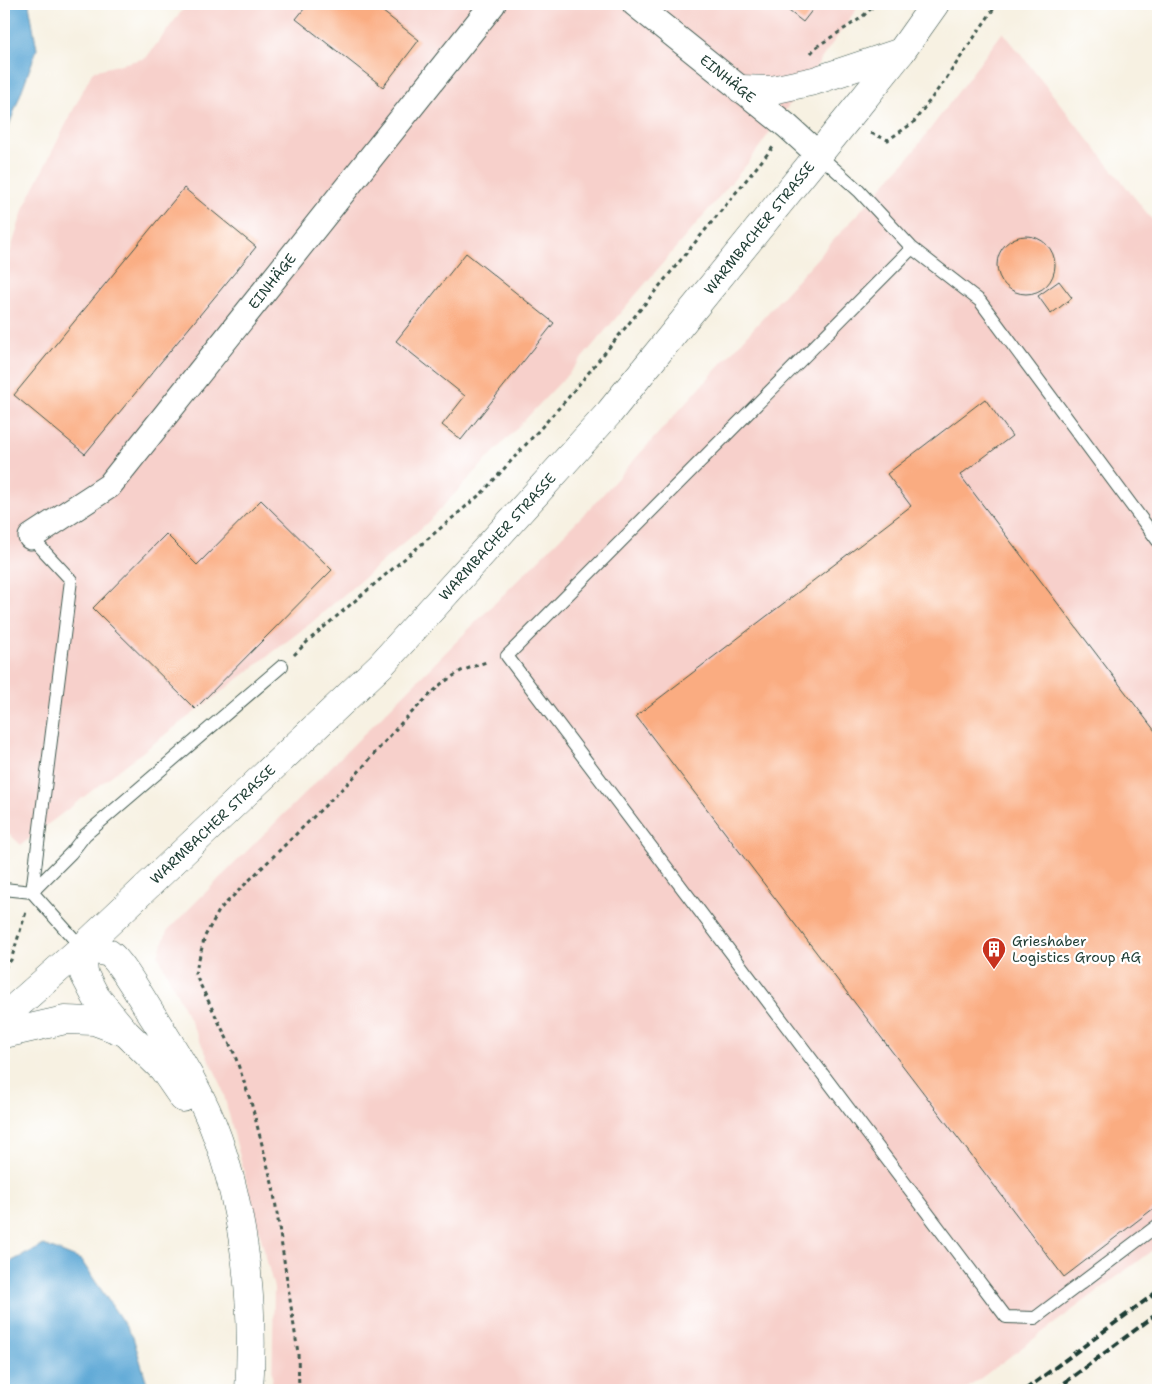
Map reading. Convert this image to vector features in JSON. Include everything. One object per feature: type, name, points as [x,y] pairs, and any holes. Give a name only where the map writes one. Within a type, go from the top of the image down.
[{"type":"main road","name":"WARMBACHER STRASSE","points":[[4,1017],[82,948],[381,665],[609,413],[819,155],[901,52],[935,4]]},
{"type":"main road","points":[[741,89],[772,90],[814,81],[901,52]]},
{"type":"main road","points":[[237,1390],[238,1333],[234,1279],[227,1233],[205,1143],[182,1096],[164,1069],[126,1033],[96,997],[84,974],[82,948],[108,953],[124,970],[185,1068],[218,1138],[236,1204],[246,1269],[251,1359],[249,1390]]},
{"type":"main road","points":[[4,1034],[64,1020],[94,1021],[126,1033]]},
{"type":"street","name":"EINHÄGE","points":[[31,537],[109,486],[493,4]]},
{"type":"street","name":"EINHÄGE","points":[[635,4],[790,128],[819,155]]},
{"type":"lane","points":[[819,155],[859,191],[912,248],[980,301],[1158,541]]},
{"type":"lane","points":[[912,248],[507,656],[1006,1317],[1035,1318],[1158,1225]]},
{"type":"lane","points":[[31,537],[71,580],[32,892]]},
{"type":"lane","points":[[32,892],[71,853],[85,836],[282,666]]},
{"type":"lane","points":[[4,889],[32,892],[82,948]]},
{"type":"path","points":[[814,81],[808,58],[816,47],[861,18],[876,4]]},
{"type":"path","points":[[849,117],[872,134],[888,140],[913,124],[997,4]]},
{"type":"path","points":[[282,666],[310,639],[483,492],[567,399],[790,128]]},
{"type":"path","points":[[299,1390],[298,1353],[270,1178],[251,1102],[234,1053],[195,974],[205,936],[220,909],[354,777],[403,721],[440,684],[461,672],[507,656]]},
{"type":"path","points":[[4,968],[11,960],[32,892]]},
{"type":"shaded area","points":[[187,4],[860,4],[748,163],[570,372],[426,524],[311,623],[21,845],[4,829],[4,272],[24,207],[93,71],[146,58]]},
{"type":"shaded area","points":[[1003,32],[1158,227],[1158,1246],[965,1390],[272,1390],[274,1288],[221,1084],[158,955],[167,931],[595,503],[910,156]]},
{"type":"water","points":[[4,4],[29,4],[37,49],[4,139]]},
{"type":"water","points":[[44,1245],[81,1260],[133,1337],[149,1390],[4,1390],[4,1265]]},
{"type":"building","points":[[308,4],[373,4],[419,40],[383,87],[296,19]]},
{"type":"building","points":[[780,4],[817,4],[803,22]]},
{"type":"building","points":[[184,188],[256,247],[85,454],[14,395]]},
{"type":"building","points":[[1026,236],[1037,238],[1050,249],[1055,265],[1053,276],[1042,289],[1026,294],[1015,292],[1002,281],[997,265],[999,254],[1010,241]]},
{"type":"building","points":[[466,253],[554,323],[461,440],[442,425],[465,396],[396,341]]},
{"type":"building","points":[[1059,281],[1072,298],[1051,314],[1038,296]]},
{"type":"building","name":"Grieshaber Logistics Group AG","points":[[985,399],[1012,436],[960,475],[1158,735],[1158,1205],[1064,1277],[636,716],[911,506],[887,474]]},
{"type":"building","points":[[261,500],[332,570],[195,709],[93,608],[166,534],[197,565]]},
{"type":"railway","points":[[1025,1390],[1158,1291]]},
{"type":"railway","points":[[1055,1390],[1158,1313]]},
{"type":"place","name":"Grieshaber Logistics Group AG","points":[[994,970]]}]
